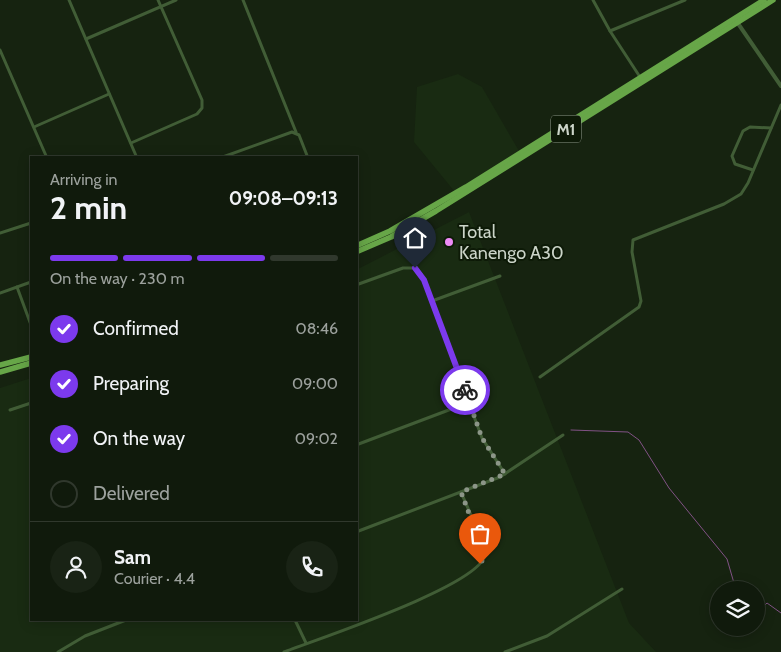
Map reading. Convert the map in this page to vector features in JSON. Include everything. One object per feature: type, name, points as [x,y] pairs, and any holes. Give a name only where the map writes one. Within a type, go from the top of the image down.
[{"type":"highway","name":"M1","points":[[358,245],[390,231],[458,191],[764,0]]},
{"type":"highway","name":"M1","points":[[358,251],[391,237],[436,211],[773,0]]},
{"type":"highway","points":[[0,365],[30,357]]},
{"type":"highway","points":[[0,372],[30,364]]},
{"type":"street","points":[[69,0],[136,156]]},
{"type":"street","points":[[131,143],[198,114],[202,108],[202,100],[158,0]]},
{"type":"street","points":[[86,39],[176,0]]},
{"type":"street","points":[[243,0],[307,156]]},
{"type":"street","points":[[593,0],[610,31],[640,77]]},
{"type":"street","points":[[610,31],[685,0]]},
{"type":"street","points":[[737,22],[781,86]]},
{"type":"street","points":[[0,50],[46,156]]},
{"type":"street","points":[[34,127],[110,94]]},
{"type":"street","points":[[540,377],[639,307],[641,301],[632,252],[633,240],[731,200],[744,190],[781,104]]},
{"type":"street","points":[[753,170],[735,164],[732,156],[743,131],[750,128],[771,128]]},
{"type":"street","points":[[226,156],[288,133],[296,132]]},
{"type":"street","points":[[0,233],[30,223]]},
{"type":"street","points":[[358,284],[403,268],[412,267],[421,274],[482,438],[505,474]]},
{"type":"street","points":[[432,302],[500,276]]},
{"type":"street","points":[[0,293],[30,282]]},
{"type":"street","points":[[17,287],[30,322]]},
{"type":"street","points":[[358,445],[470,402]]},
{"type":"street","points":[[10,410],[30,403]]},
{"type":"street","points":[[358,531],[505,474],[563,435]]},
{"type":"street","points":[[284,652],[434,595],[480,564],[485,556],[484,545],[473,524],[461,492]]},
{"type":"street","points":[[505,652],[547,636],[622,589]]},
{"type":"street","points":[[58,652],[85,636],[123,621]]},
{"type":"street","points":[[295,621],[306,644]]},
{"type":"shaded area","points":[[458,74],[482,87],[519,151],[455,192],[414,142],[417,87]]},
{"type":"shaded area","points":[[469,212],[629,623],[656,652],[0,652],[0,388],[30,378],[30,621],[358,621],[358,269]]},
{"type":"waterway","points":[[571,430],[628,432],[639,440],[669,488],[727,559],[733,581]]},
{"type":"waterway","points":[[765,605],[767,603],[781,613]]},
{"type":"way so far","points":[[465,390],[482,438],[505,474],[461,492],[475,530],[486,552],[480,564]]},
{"type":"place","name":"Total Kanengo A30","points":[[449,242]]},
{"type":"route","points":[[415,268],[424,280],[465,390]]}]
